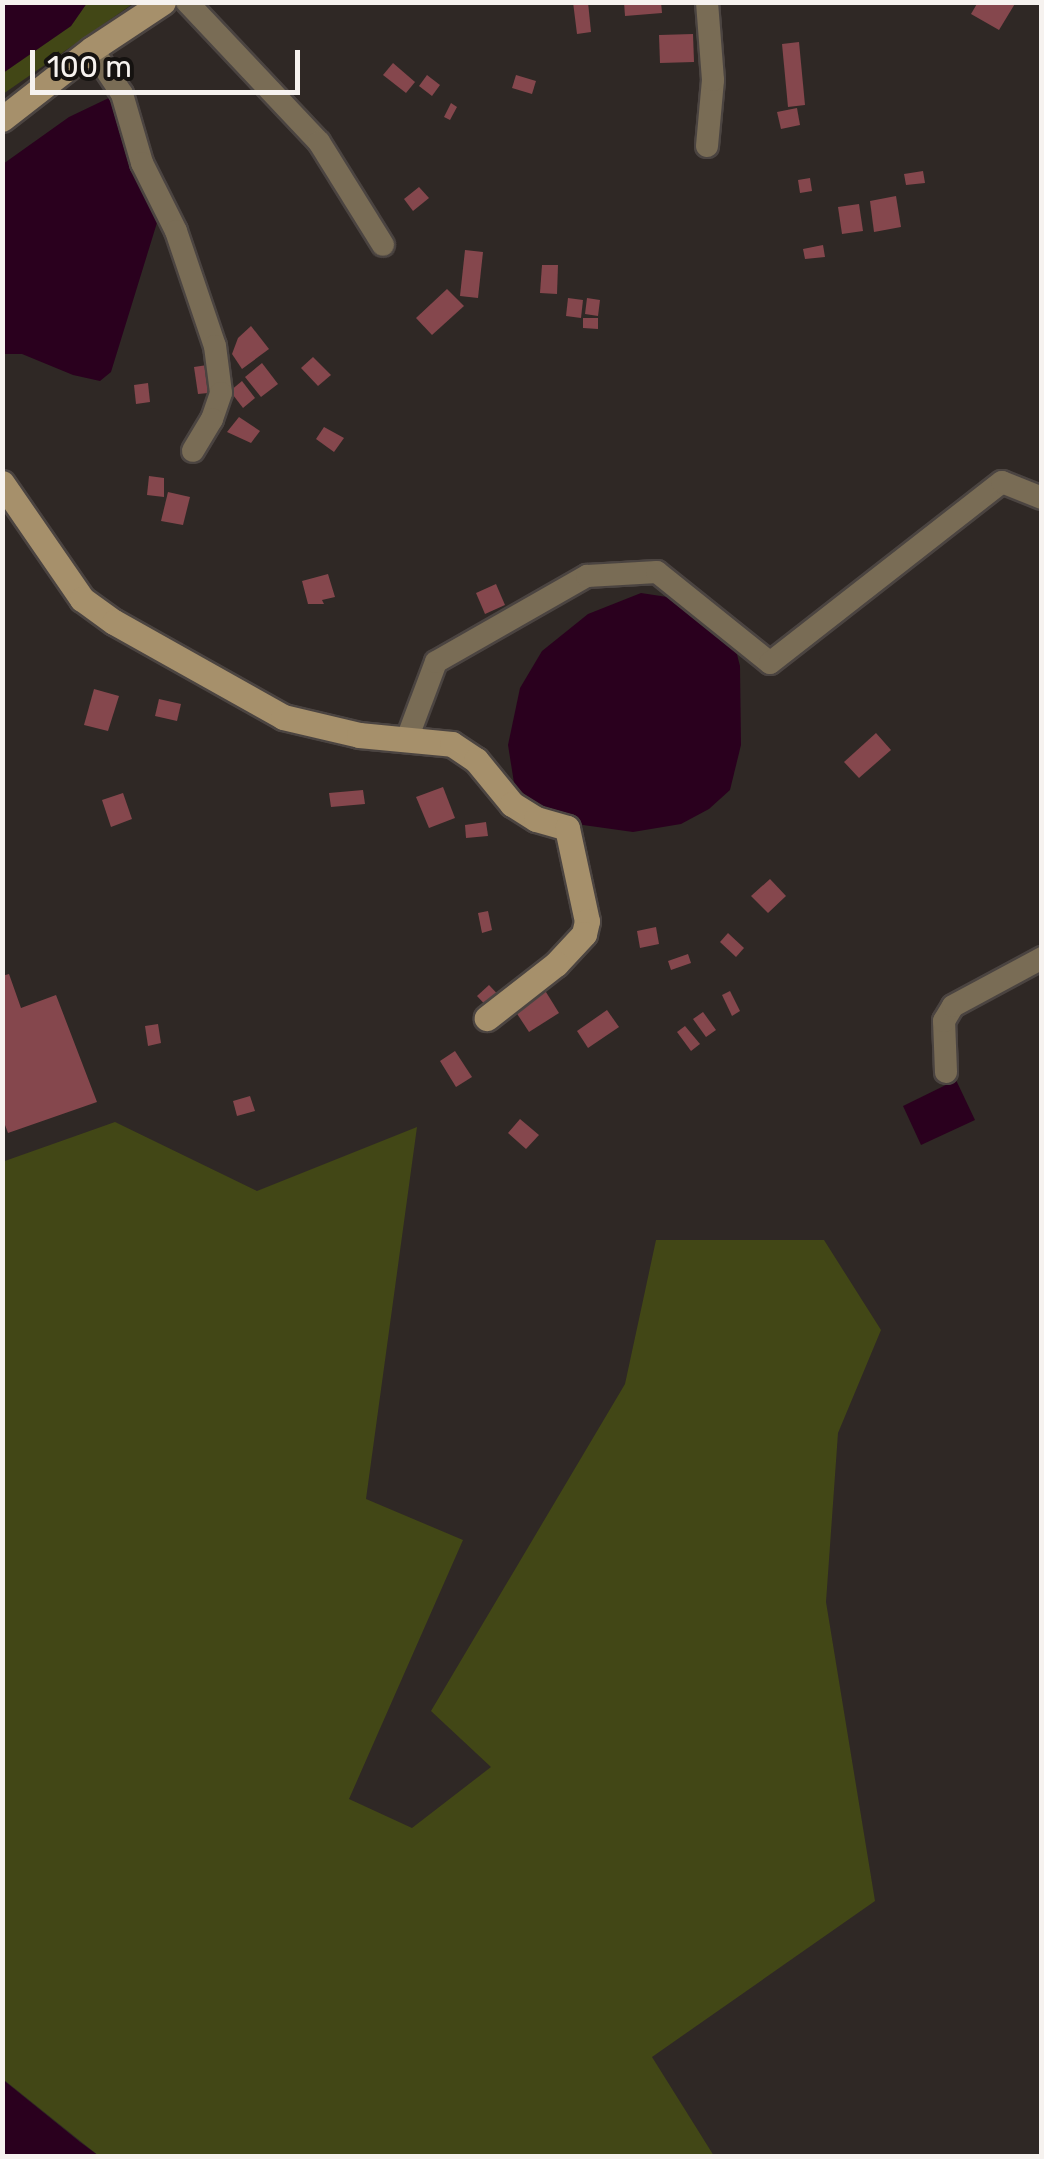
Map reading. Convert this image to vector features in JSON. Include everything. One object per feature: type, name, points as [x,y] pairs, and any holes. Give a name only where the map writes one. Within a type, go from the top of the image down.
[{"type":"street","points":[[2,119],[92,49],[164,2]]},
{"type":"street","points":[[187,2],[318,142],[383,245]]},
{"type":"street","points":[[707,2],[713,80],[707,146]]},
{"type":"street","points":[[92,49],[122,94],[142,163],[176,230],[215,346],[221,393],[212,419],[193,450]]},
{"type":"street","points":[[407,739],[436,662],[588,576],[658,572],[770,662],[1002,482],[1042,498]]},
{"type":"street","points":[[2,483],[82,598],[114,622],[284,717],[316,728],[452,744],[466,751],[512,804],[536,819],[558,822],[572,838],[587,921],[584,934],[556,964],[488,1018]]},
{"type":"street","points":[[946,1072],[944,1021],[953,1006],[1042,958]]},
{"type":"green space","points":[[87,3],[134,3],[3,94],[3,73],[71,26]]},
{"type":"green space","points":[[115,1122],[257,1191],[417,1127],[366,1499],[463,1540],[349,1799],[412,1828],[491,1767],[431,1711],[625,1384],[656,1240],[824,1240],[881,1330],[838,1433],[826,1602],[875,1901],[652,2057],[714,2156],[99,2156],[3,2079],[2,1162]]},
{"type":"shaded area","points":[[3,2],[87,3],[71,26],[3,73]]},
{"type":"shaded area","points":[[115,95],[160,213],[111,372],[100,381],[73,375],[22,354],[3,354],[3,164],[69,117]]},
{"type":"shaded area","points":[[641,593],[687,600],[733,639],[740,666],[741,745],[730,790],[709,809],[681,824],[633,832],[583,825],[533,807],[514,783],[508,745],[520,688],[542,651],[588,614]]},
{"type":"shaded area","points":[[956,1080],[975,1120],[921,1145],[903,1106]]},
{"type":"shaded area","points":[[2,2079],[80,2142],[99,2156],[3,2156]]},
{"type":"building","points":[[573,2],[588,2],[591,32],[577,34]]},
{"type":"building","points":[[624,2],[661,2],[662,13],[625,16]]},
{"type":"building","points":[[978,2],[1016,2],[999,30],[971,14]]},
{"type":"building","points":[[693,34],[694,62],[660,63],[659,35]]},
{"type":"building","points":[[799,42],[805,105],[788,107],[782,44]]},
{"type":"building","points":[[393,63],[415,82],[406,93],[383,75]]},
{"type":"building","points":[[427,75],[440,85],[432,96],[419,86]]},
{"type":"building","points":[[516,75],[536,81],[532,94],[512,88]]},
{"type":"building","points":[[451,103],[457,107],[450,120],[444,117]]},
{"type":"building","points":[[797,108],[800,125],[781,129],[777,112]]},
{"type":"building","points":[[923,171],[925,183],[906,185],[904,174]]},
{"type":"building","points":[[810,178],[812,191],[800,193],[798,180]]},
{"type":"building","points":[[419,187],[429,198],[413,211],[404,199]]},
{"type":"building","points":[[896,196],[901,227],[874,232],[870,201]]},
{"type":"building","points":[[859,204],[863,231],[842,234],[838,207]]},
{"type":"building","points":[[823,245],[825,257],[805,259],[803,249]]},
{"type":"building","points":[[465,250],[483,252],[478,298],[460,296]]},
{"type":"building","points":[[542,265],[558,265],[557,294],[540,293]]},
{"type":"building","points":[[447,289],[464,306],[432,335],[416,318]]},
{"type":"building","points":[[568,298],[583,300],[581,318],[566,316]]},
{"type":"building","points":[[587,298],[600,300],[598,316],[585,314]]},
{"type":"building","points":[[583,318],[598,318],[598,329],[583,328]]},
{"type":"building","points":[[251,326],[269,349],[242,369],[232,354],[238,338]]},
{"type":"building","points":[[313,357],[331,375],[318,386],[301,368]]},
{"type":"building","points":[[262,363],[278,384],[261,397],[245,377]]},
{"type":"building","points":[[214,364],[218,392],[198,394],[194,367]]},
{"type":"building","points":[[242,381],[255,398],[243,408],[230,391]]},
{"type":"building","points":[[148,383],[150,402],[136,404],[134,385]]},
{"type":"building","points":[[239,417],[260,431],[251,443],[227,432]]},
{"type":"building","points":[[324,427],[344,438],[334,452],[316,439]]},
{"type":"building","points":[[149,476],[164,478],[164,497],[147,495]]},
{"type":"building","points":[[168,492],[190,497],[183,525],[161,521]]},
{"type":"building","points":[[328,574],[335,597],[322,600],[324,604],[308,604],[302,581]]},
{"type":"building","points":[[496,584],[505,605],[485,614],[476,593]]},
{"type":"building","points":[[94,689],[119,696],[108,731],[84,725]]},
{"type":"building","points":[[159,699],[181,704],[177,721],[155,716]]},
{"type":"building","points":[[876,733],[891,750],[859,778],[844,762]]},
{"type":"building","points":[[443,787],[455,818],[429,828],[416,797]]},
{"type":"building","points":[[363,790],[365,804],[331,807],[329,793]]},
{"type":"building","points":[[123,793],[132,819],[111,827],[102,800]]},
{"type":"building","points":[[486,822],[488,836],[466,838],[465,825]]},
{"type":"building","points":[[770,879],[786,896],[768,913],[751,896]]},
{"type":"building","points":[[488,911],[492,930],[482,933],[478,913]]},
{"type":"building","points":[[656,927],[659,944],[640,948],[637,931]]},
{"type":"building","points":[[728,933],[744,948],[736,957],[720,942]]},
{"type":"building","points":[[688,954],[691,963],[671,970],[668,961]]},
{"type":"building","points":[[9,974],[21,1008],[56,995],[97,1102],[8,1133],[2,1117],[2,976]]},
{"type":"building","points":[[541,984],[559,1013],[529,1032],[510,1003]]},
{"type":"building","points":[[489,985],[503,1000],[491,1011],[477,996]]},
{"type":"building","points":[[730,991],[740,1011],[732,1016],[722,995]]},
{"type":"building","points":[[607,1010],[619,1027],[588,1048],[577,1031]]},
{"type":"building","points":[[703,1012],[716,1030],[706,1037],[693,1019]]},
{"type":"building","points":[[158,1024],[161,1043],[148,1046],[145,1026]]},
{"type":"building","points":[[685,1026],[700,1044],[691,1051],[677,1032]]},
{"type":"building","points":[[455,1051],[472,1077],[456,1087],[440,1061]]},
{"type":"building","points":[[250,1096],[255,1111],[237,1116],[233,1101]]},
{"type":"building","points":[[520,1119],[539,1135],[526,1149],[508,1133]]}]
